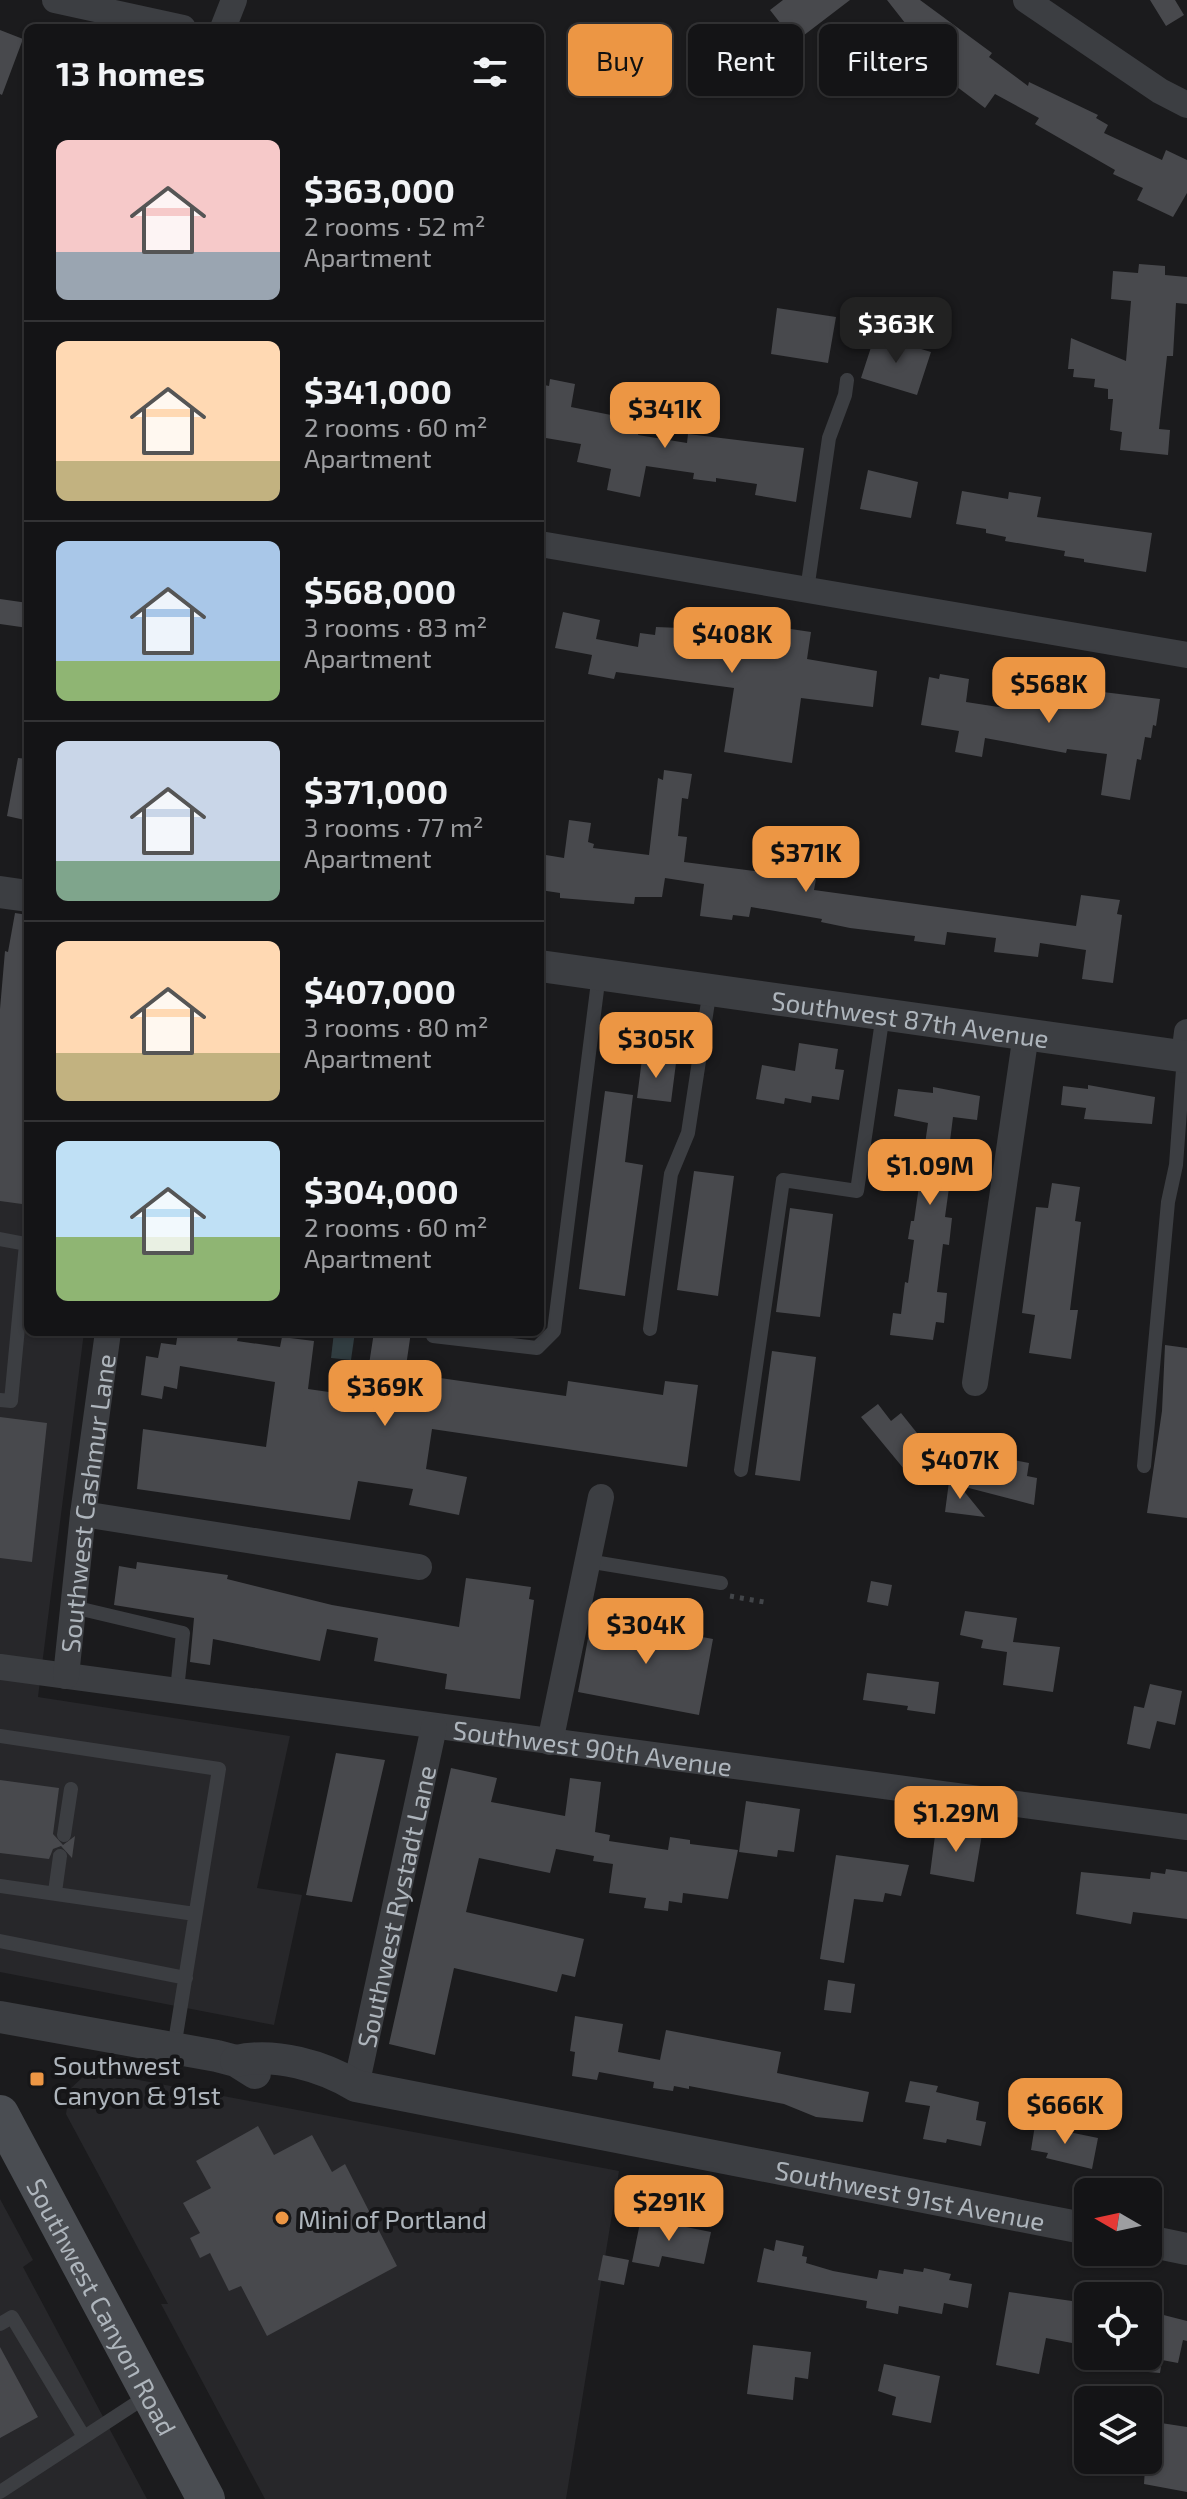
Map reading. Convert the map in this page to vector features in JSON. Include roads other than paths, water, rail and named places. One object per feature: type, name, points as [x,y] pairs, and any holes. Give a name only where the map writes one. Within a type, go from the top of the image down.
[{"type":"main road","name":"Southwest Canyon Road","points":[[0,2114],[206,2499]]},
{"type":"street","points":[[55,0],[165,24]]},
{"type":"street","points":[[225,24],[234,0]]},
{"type":"street","points":[[1026,0],[1060,11],[1160,91],[1187,105]]},
{"type":"street","points":[[544,545],[1187,655]]},
{"type":"street","points":[[0,892],[24,895]]},
{"type":"street","name":"Southwest 87th Avenue","points":[[544,967],[1026,1034],[1186,1048]]},
{"type":"street","points":[[975,1383],[1026,1034]]},
{"type":"street","name":"Southwest Cashmur Lane","points":[[66,1676],[83,1514],[107,1336]]},
{"type":"street","points":[[550,1742],[601,1497]]},
{"type":"street","points":[[83,1514],[419,1567]]},
{"type":"street","name":"Southwest 90th Avenue","points":[[0,1667],[1187,1827]]},
{"type":"street","name":"Southwest Rystadt Lane","points":[[356,2086],[434,1727]]},
{"type":"street","name":"Southwest 91st Avenue","points":[[0,2017],[236,2061],[251,2072],[276,2080],[335,2088],[356,2086],[1074,2226]]},
{"type":"street","points":[[1162,2244],[1187,2249]]},
{"type":"lane","points":[[807,590],[829,438],[845,395],[847,380]]},
{"type":"lane","points":[[433,1336],[537,1348],[554,1331],[599,974]]},
{"type":"lane","points":[[650,1329],[671,1174],[688,1133],[710,989]]},
{"type":"lane","points":[[741,1470],[783,1180],[857,1191],[883,1014]]},
{"type":"lane","points":[[1144,1466],[1168,1202],[1176,1165],[1186,1048]]},
{"type":"lane","points":[[0,1239],[24,1244]]},
{"type":"lane","points":[[0,1400],[11,1401],[24,1265]]},
{"type":"lane","points":[[587,1561],[721,1583]]},
{"type":"lane","points":[[73,1607],[183,1633],[177,1690]]},
{"type":"lane","points":[[0,1736],[219,1769],[174,2048]]},
{"type":"lane","points":[[64,1835],[71,1789]]},
{"type":"lane","points":[[55,1892],[60,1856]]},
{"type":"lane","points":[[0,1886],[0,1883],[195,1914]]},
{"type":"lane","points":[[0,1941],[186,1978]]},
{"type":"lane","points":[[0,2324],[12,2317],[84,2437]]},
{"type":"lane","points":[[0,2492],[149,2394]]},
{"type":"place","name":"Southwest Canyon & 91st","points":[[37,2079]]},
{"type":"place","name":"Mini of Portland","points":[[282,2218]]}]
